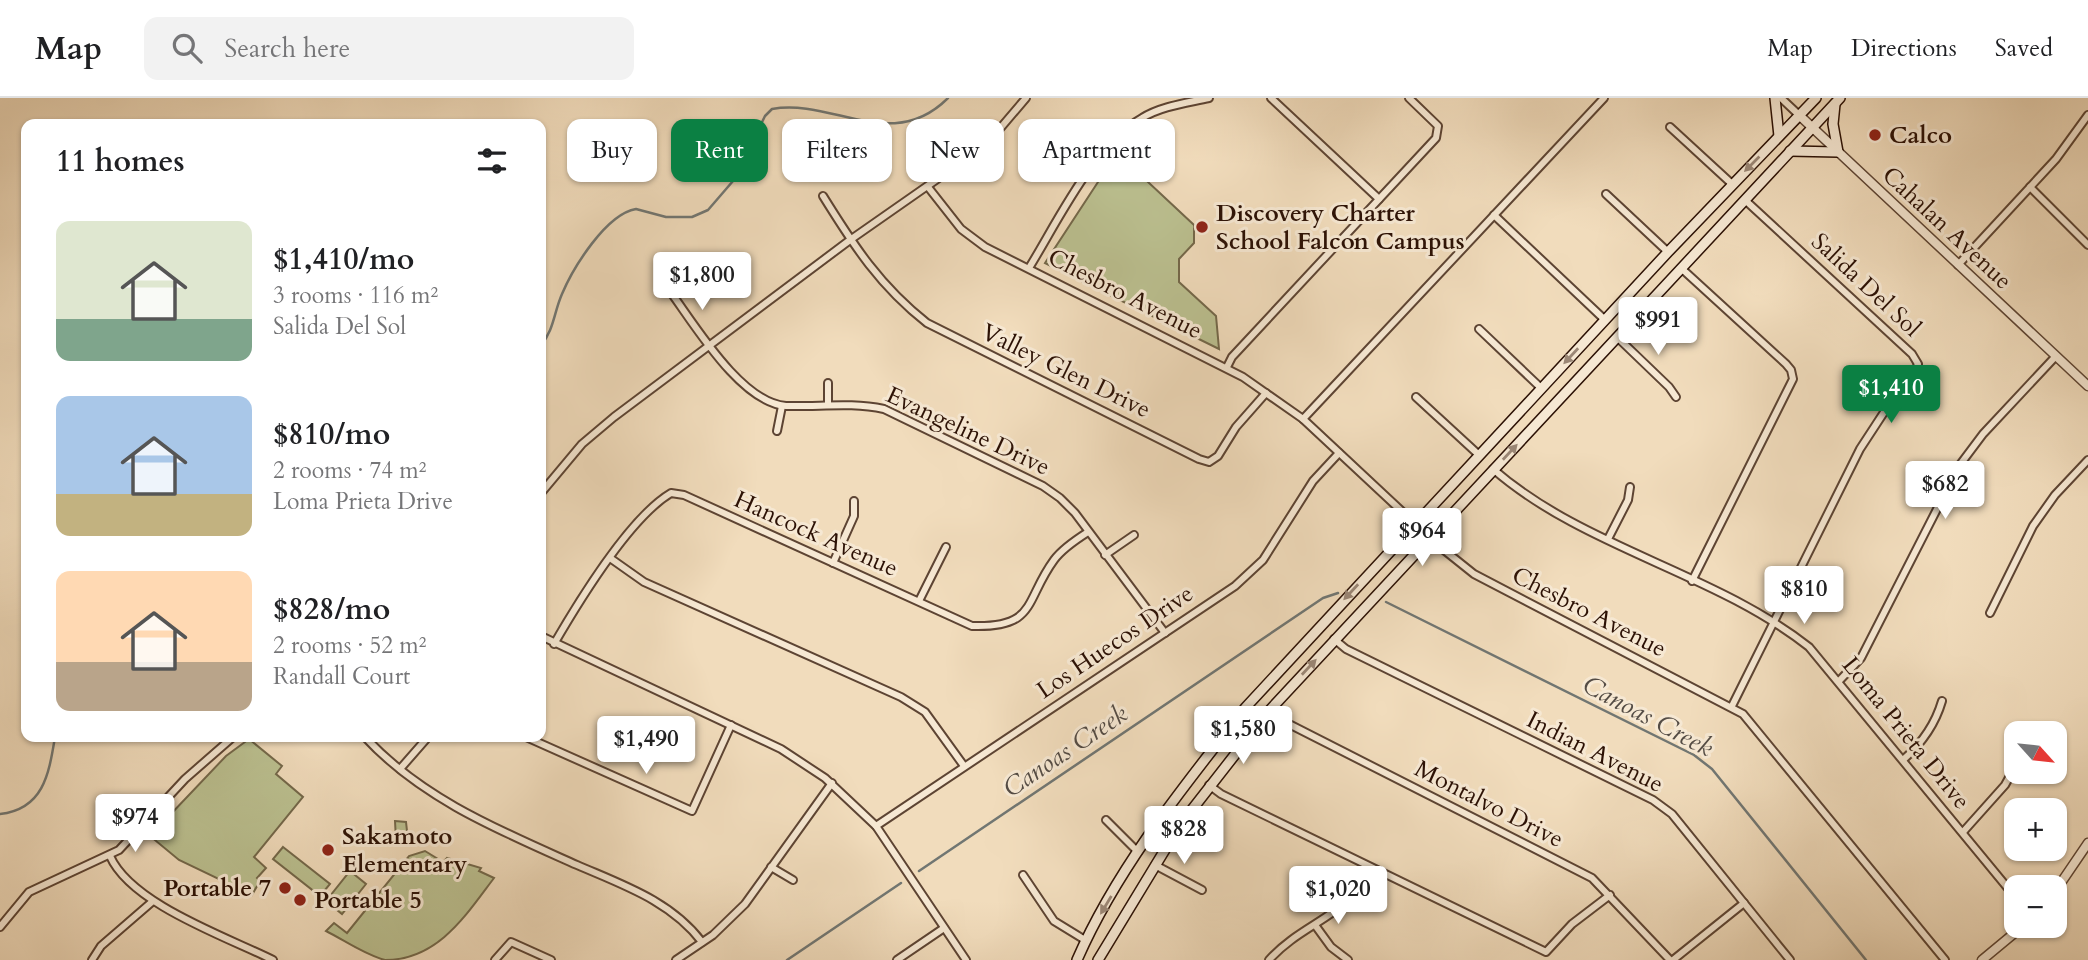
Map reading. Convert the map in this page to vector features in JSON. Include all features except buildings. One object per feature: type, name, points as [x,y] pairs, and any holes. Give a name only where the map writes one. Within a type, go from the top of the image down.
[{"type":"main road","points":[[1775,98],[1779,136]]},
{"type":"main road","points":[[1077,960],[1085,940],[1138,852],[1185,784],[1246,707],[1731,184],[1815,98]]},
{"type":"main road","points":[[1098,960],[1154,864],[1209,785],[1269,710],[1838,100]]},
{"type":"main road","points":[[1790,151],[1812,149],[1838,152],[1833,124],[1838,100]]},
{"type":"street","points":[[546,487],[582,444],[850,240],[986,145],[1026,98]]},
{"type":"street","points":[[1029,268],[1096,162],[1117,137],[1142,117],[1209,98]]},
{"type":"street","points":[[1271,98],[1379,199]]},
{"type":"street","points":[[1227,366],[1232,357],[1432,143],[1438,132],[1434,121],[1409,98]]},
{"type":"street","points":[[1303,419],[1604,98]]},
{"type":"street","name":"Cahalan Avenue","points":[[1781,98],[2088,386]]},
{"type":"street","points":[[1958,265],[2056,159],[2088,115]]},
{"type":"street","points":[[1670,127],[1731,184]]},
{"type":"street","name":"Chesbro Avenue","points":[[928,187],[961,229],[985,247],[1227,366],[1303,419],[1429,538],[1474,574],[1543,612],[1732,706],[1758,729],[1945,960]]},
{"type":"street","points":[[2031,187],[2088,245]]},
{"type":"street","points":[[1606,194],[1668,252]]},
{"type":"street","name":"Valley Glen Drive","points":[[823,197],[850,240],[894,297],[927,323],[1199,459],[1209,462],[1218,456],[1236,427],[1266,393]]},
{"type":"street","name":"Salida Del Sol","points":[[1732,706],[1860,449],[1894,397],[1913,375],[1917,364],[1912,354],[1745,200]]},
{"type":"street","points":[[1494,215],[1605,320]]},
{"type":"street","points":[[1681,268],[1786,364],[1793,379],[1692,581]]},
{"type":"street","name":"Evangeline Drive","points":[[672,294],[728,370],[750,390],[782,405],[864,405],[903,417],[1043,486],[1068,505],[1165,633]]},
{"type":"street","points":[[1479,330],[1541,388]]},
{"type":"street","points":[[1617,337],[1670,387],[1676,397]]},
{"type":"street","points":[[1839,681],[1861,658],[1959,466],[1983,434],[2056,356]]},
{"type":"street","points":[[828,383],[828,404]]},
{"type":"street","points":[[1416,397],[1479,455]]},
{"type":"street","points":[[777,431],[782,405]]},
{"type":"street","name":"Los Huecos Drive","points":[[876,826],[1235,586],[1263,560],[1313,481],[1339,453]]},
{"type":"street","points":[[1990,613],[2033,526],[2055,495],[2088,460]]},
{"type":"street","name":"Loma Prieta Drive","points":[[1493,469],[1535,503],[1775,622],[1809,647],[2004,883]]},
{"type":"street","points":[[1608,539],[1628,500],[1630,487]]},
{"type":"street","name":"Hancock Avenue","points":[[554,644],[574,606],[610,558],[665,497],[678,493],[972,625],[998,627],[1017,620],[1033,603],[1056,557],[1088,532]]},
{"type":"street","points":[[833,563],[854,516],[854,501]]},
{"type":"street","points":[[1105,555],[1134,535]]},
{"type":"street","points":[[919,601],[946,547]]},
{"type":"street","points":[[610,558],[644,582],[901,697],[925,712],[964,766]]},
{"type":"street","points":[[546,639],[781,749],[832,783],[876,826],[967,960]]},
{"type":"street","name":"Indian Avenue","points":[[1334,639],[1346,649],[1653,800],[1672,814],[1790,960]]},
{"type":"street","points":[[1904,759],[1927,734],[1937,718],[1942,701]]},
{"type":"street","name":"Montalvo Drive","points":[[1269,710],[1281,720],[1592,878],[1672,960]]},
{"type":"street","points":[[537,742],[692,811],[730,725]]},
{"type":"street","points":[[0,927],[29,892],[110,856],[138,833],[186,779],[227,742]]},
{"type":"street","points":[[370,742],[400,769],[438,797],[478,820],[668,908],[702,942]]},
{"type":"street","points":[[400,769],[424,742]]},
{"type":"street","points":[[676,960],[728,922],[832,783]]},
{"type":"street","points":[[1962,832],[2005,784]]},
{"type":"street","points":[[1209,785],[1221,794],[1372,869],[1546,952],[1572,924],[1610,895]]},
{"type":"street","points":[[1106,820],[1138,852]]},
{"type":"street","points":[[2066,875],[2088,843]]},
{"type":"street","points":[[110,856],[130,882],[153,901],[273,960]]},
{"type":"street","points":[[1154,864],[1202,890]]},
{"type":"street","points":[[771,867],[793,880]]},
{"type":"street","points":[[1269,960],[1351,901],[1363,888],[1372,869]]},
{"type":"street","points":[[1023,875],[1054,921],[1085,940]]},
{"type":"street","points":[[92,960],[101,946],[153,901]]},
{"type":"street","points":[[1672,960],[1744,904]]},
{"type":"street","points":[[1315,925],[1331,947],[1348,960]]},
{"type":"street","points":[[897,960],[944,928]]},
{"type":"street","points":[[1982,960],[2009,938]]},
{"type":"street","points":[[495,960],[512,942],[551,960]]},
{"type":"green space","points":[[1098,182],[1148,182],[1194,225],[1194,243],[1179,259],[1179,282],[1216,316],[1219,349],[1045,263]]},
{"type":"green space","points":[[245,742],[253,742],[282,766],[276,774],[303,797],[254,857],[266,868],[257,878],[260,881],[252,895],[179,860],[150,836],[226,756]]},
{"type":"green space","points":[[395,821],[406,822],[408,840],[396,840]]},
{"type":"green space","points":[[283,847],[330,884],[320,896],[273,859]]},
{"type":"green space","points":[[425,851],[443,862],[447,858],[481,868],[479,871],[494,878],[449,933],[420,952],[404,958],[385,960],[326,931],[334,923],[347,933],[409,856]]},
{"type":"green space","points":[[350,871],[366,884],[342,914],[326,901]]},
{"type":"waterway","points":[[546,338],[567,283],[602,231],[625,213],[636,209],[666,217],[692,217],[708,210],[733,181],[765,116],[772,109],[795,108],[884,123],[905,122],[927,114],[948,98]]},
{"type":"waterway","name":"Canoas Creek","points":[[919,871],[1323,598],[1338,593]]},
{"type":"waterway","name":"Canoas Creek","points":[[1386,602],[1694,755],[1712,769],[1866,960]]},
{"type":"waterway","points":[[0,814],[15,811],[35,797],[47,776],[54,742]]},
{"type":"waterway","name":"Canoas Creek","points":[[787,960],[901,883]]},
{"type":"place","name":"Calco","points":[[1875,135]]},
{"type":"place","name":"Discovery Charter School Falcon Campus","points":[[1202,227]]},
{"type":"place","name":"Sakamoto Elementary","points":[[328,850]]},
{"type":"place","name":"Portable 7","points":[[285,888]]},
{"type":"place","name":"Portable 5","points":[[300,900]]}]
